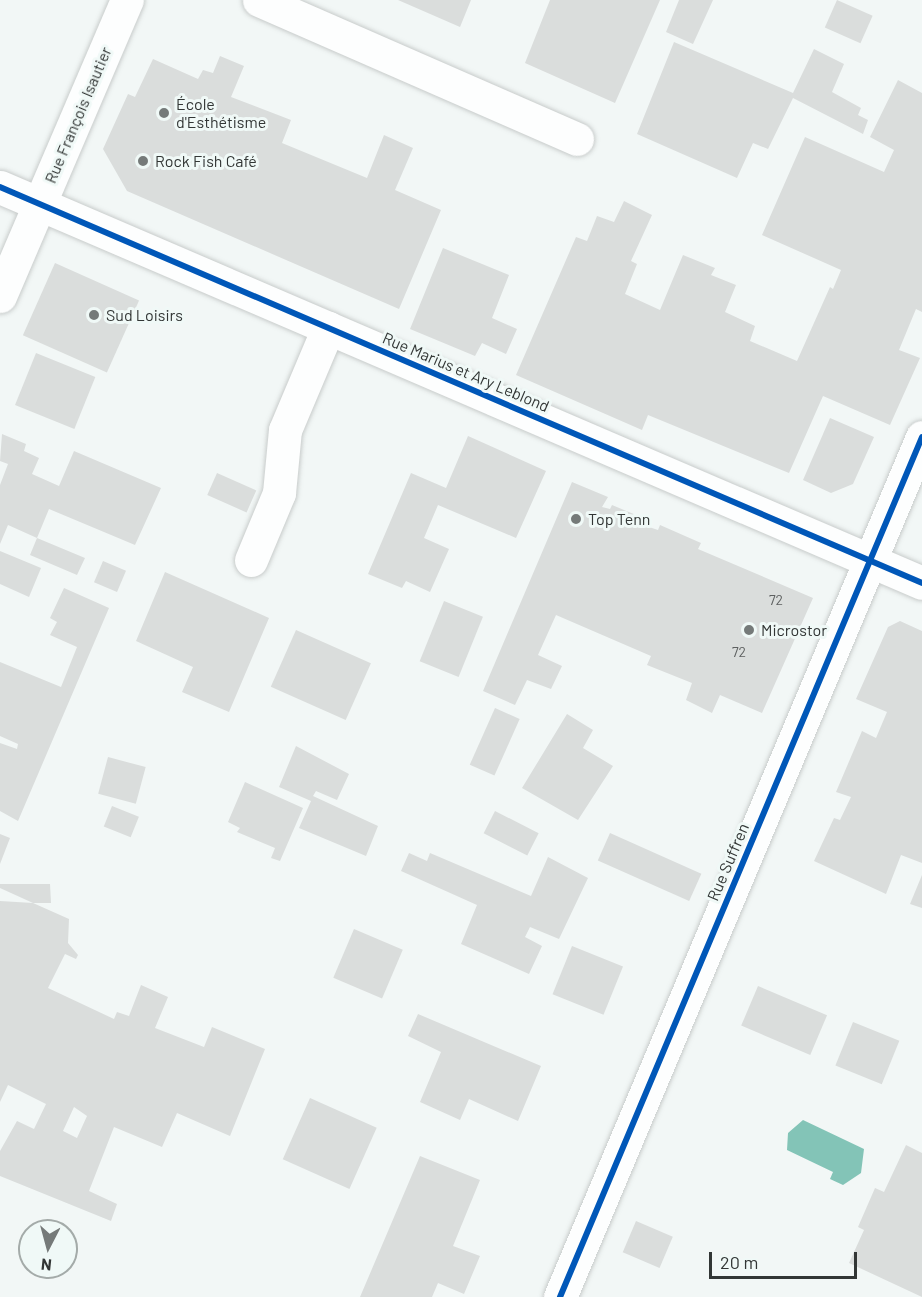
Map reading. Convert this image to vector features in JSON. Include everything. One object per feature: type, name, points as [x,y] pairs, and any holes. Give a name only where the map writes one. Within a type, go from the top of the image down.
[{"type":"street","name":"Rue François Isautier","points":[[0,296],[127,0]]},
{"type":"street","points":[[259,0],[577,139]]},
{"type":"street","name":"Rue Marius et Ary Leblond","points":[[0,187],[922,583]]},
{"type":"street","points":[[251,560],[279,493],[285,430],[328,328]]},
{"type":"street","name":"Rue Suffren","points":[[560,1297],[922,437]]},
{"type":"shaded area","points":[[803,1120],[864,1149],[861,1173],[843,1185],[830,1179],[833,1172],[787,1150],[788,1133]]},
{"type":"building","points":[[398,0],[471,0],[460,27]]},
{"type":"building","points":[[550,0],[660,0],[615,103],[525,63]]},
{"type":"building","points":[[679,0],[713,0],[693,44],[666,32]]},
{"type":"building","points":[[837,0],[873,16],[860,43],[825,27]]},
{"type":"building","points":[[674,42],[793,93],[814,49],[844,64],[832,92],[861,108],[858,115],[868,120],[863,134],[793,98],[768,149],[753,143],[737,178],[637,134]]},
{"type":"building","points":[[220,56],[244,66],[231,97],[291,120],[282,143],[367,178],[384,135],[413,148],[395,190],[441,210],[399,309],[127,191],[103,149],[128,94],[135,97],[153,59],[198,79],[203,70],[213,73]]},
{"type":"building","points":[[898,80],[922,93],[922,312],[916,309],[899,350],[920,358],[890,425],[823,396],[789,473],[648,415],[642,430],[516,375],[576,237],[587,241],[597,216],[614,222],[624,201],[652,215],[631,261],[637,264],[625,294],[660,310],[683,255],[715,268],[711,275],[736,285],[725,312],[755,326],[750,341],[797,361],[830,287],[833,289],[841,270],[762,235],[805,137],[884,172],[894,150],[870,137]]},
{"type":"building","points":[[443,248],[509,275],[492,318],[517,329],[506,354],[482,343],[475,356],[410,329]]},
{"type":"building","points":[[55,263],[139,300],[107,373],[23,335]]},
{"type":"building","points":[[36,353],[95,377],[74,429],[15,405]]},
{"type":"building","points":[[830,418],[874,437],[853,484],[831,493],[803,480]]},
{"type":"building","points":[[2,434],[26,444],[24,451],[39,458],[32,474],[59,486],[74,451],[161,488],[135,545],[49,509],[37,538],[8,525],[0,544],[0,485],[8,464],[0,461]]},
{"type":"building","points":[[468,436],[546,471],[516,538],[438,505],[424,538],[449,549],[430,592],[406,581],[402,588],[368,574],[411,473],[446,488]]},
{"type":"building","points":[[217,473],[256,490],[247,512],[207,495]]},
{"type":"building","points":[[572,482],[608,497],[602,507],[610,509],[612,505],[648,520],[646,526],[658,530],[660,525],[701,543],[698,549],[813,598],[762,713],[720,695],[712,713],[686,700],[692,683],[647,665],[651,656],[556,615],[538,655],[562,666],[551,689],[527,680],[515,705],[483,691]]},
{"type":"building","points":[[37,538],[85,558],[77,575],[30,555]]},
{"type":"building","points":[[0,551],[41,568],[29,597],[0,584]]},
{"type":"building","points":[[103,561],[126,571],[117,592],[94,582]]},
{"type":"building","points":[[165,572],[269,618],[229,712],[182,692],[193,667],[136,641]]},
{"type":"building","points":[[64,588],[109,608],[18,821],[0,811],[0,743],[17,749],[18,744],[0,736],[0,662],[61,687],[77,647],[50,635],[57,622],[50,618]]},
{"type":"building","points":[[444,601],[483,617],[459,677],[420,661]]},
{"type":"building","points":[[900,621],[922,631],[922,863],[901,855],[886,894],[814,861],[834,818],[840,820],[851,797],[836,792],[862,731],[876,738],[887,712],[856,699],[888,627]]},
{"type":"building","points":[[296,630],[371,663],[346,720],[271,687]]},
{"type":"building","points":[[495,708],[520,719],[494,776],[470,765]]},
{"type":"building","points":[[567,714],[593,730],[583,748],[613,766],[578,820],[522,788]]},
{"type":"building","points":[[296,746],[349,774],[337,800],[316,791],[313,796],[378,826],[366,856],[299,828],[311,801],[279,787]]},
{"type":"building","points":[[108,757],[146,767],[136,804],[98,794]]},
{"type":"building","points":[[245,782],[303,808],[280,861],[271,858],[275,848],[237,832],[240,828],[228,822]]},
{"type":"building","points":[[112,806],[139,817],[131,837],[104,826]]},
{"type":"building","points":[[495,811],[539,833],[527,856],[484,833]]},
{"type":"building","points":[[610,833],[701,874],[689,901],[598,860]]},
{"type":"building","points":[[0,834],[10,838],[0,864]]},
{"type":"building","points":[[409,853],[427,861],[430,853],[531,896],[548,857],[588,878],[559,939],[530,927],[525,937],[542,946],[529,974],[461,944],[477,905],[401,871]]},
{"type":"building","points":[[922,875],[922,908],[910,904]]},
{"type":"building","points":[[0,884],[50,884],[51,903],[33,903],[0,888]]},
{"type":"building","points":[[0,901],[33,903],[69,919],[68,943],[78,955],[76,959],[65,954],[48,988],[114,1019],[117,1012],[129,1016],[141,985],[168,997],[155,1028],[204,1047],[212,1027],[265,1049],[230,1136],[177,1113],[162,1147],[114,1127],[89,1191],[117,1204],[111,1221],[0,1176],[0,1151],[17,1121],[34,1129],[46,1104],[8,1085],[0,1102]],"holes":[[[74,1107],[87,1116],[77,1138],[63,1131]]]},
{"type":"building","points":[[354,929],[403,950],[382,998],[333,978]]},
{"type":"building","points":[[572,946],[623,967],[604,1015],[553,994]]},
{"type":"building","points":[[758,986],[827,1015],[810,1055],[741,1026]]},
{"type":"building","points":[[418,1014],[541,1066],[518,1121],[469,1099],[460,1120],[420,1102],[441,1052],[408,1036]]},
{"type":"building","points":[[853,1022],[899,1041],[882,1084],[835,1066]]},
{"type":"building","points":[[310,1098],[377,1128],[349,1189],[283,1159]]},
{"type":"building","points":[[906,1145],[922,1153],[922,1297],[849,1263],[864,1230],[858,1227],[875,1188],[884,1192]]},
{"type":"building","points":[[420,1156],[480,1180],[453,1246],[480,1256],[464,1294],[438,1283],[432,1297],[360,1297]]},
{"type":"building","points":[[636,1221],[673,1237],[660,1268],[623,1252]]},
{"type":"cycle path","points":[[0,187],[922,583]]},
{"type":"cycle path","points":[[560,1297],[922,437]]},
{"type":"place","name":"École d'Esthétisme","points":[[164,113]]},
{"type":"place","name":"Rock Fish Café","points":[[143,161]]},
{"type":"place","name":"Sud Loisirs","points":[[94,315]]},
{"type":"place","name":"Top Tenn","points":[[576,519]]},
{"type":"place","name":"Microstor","points":[[749,630]]}]
